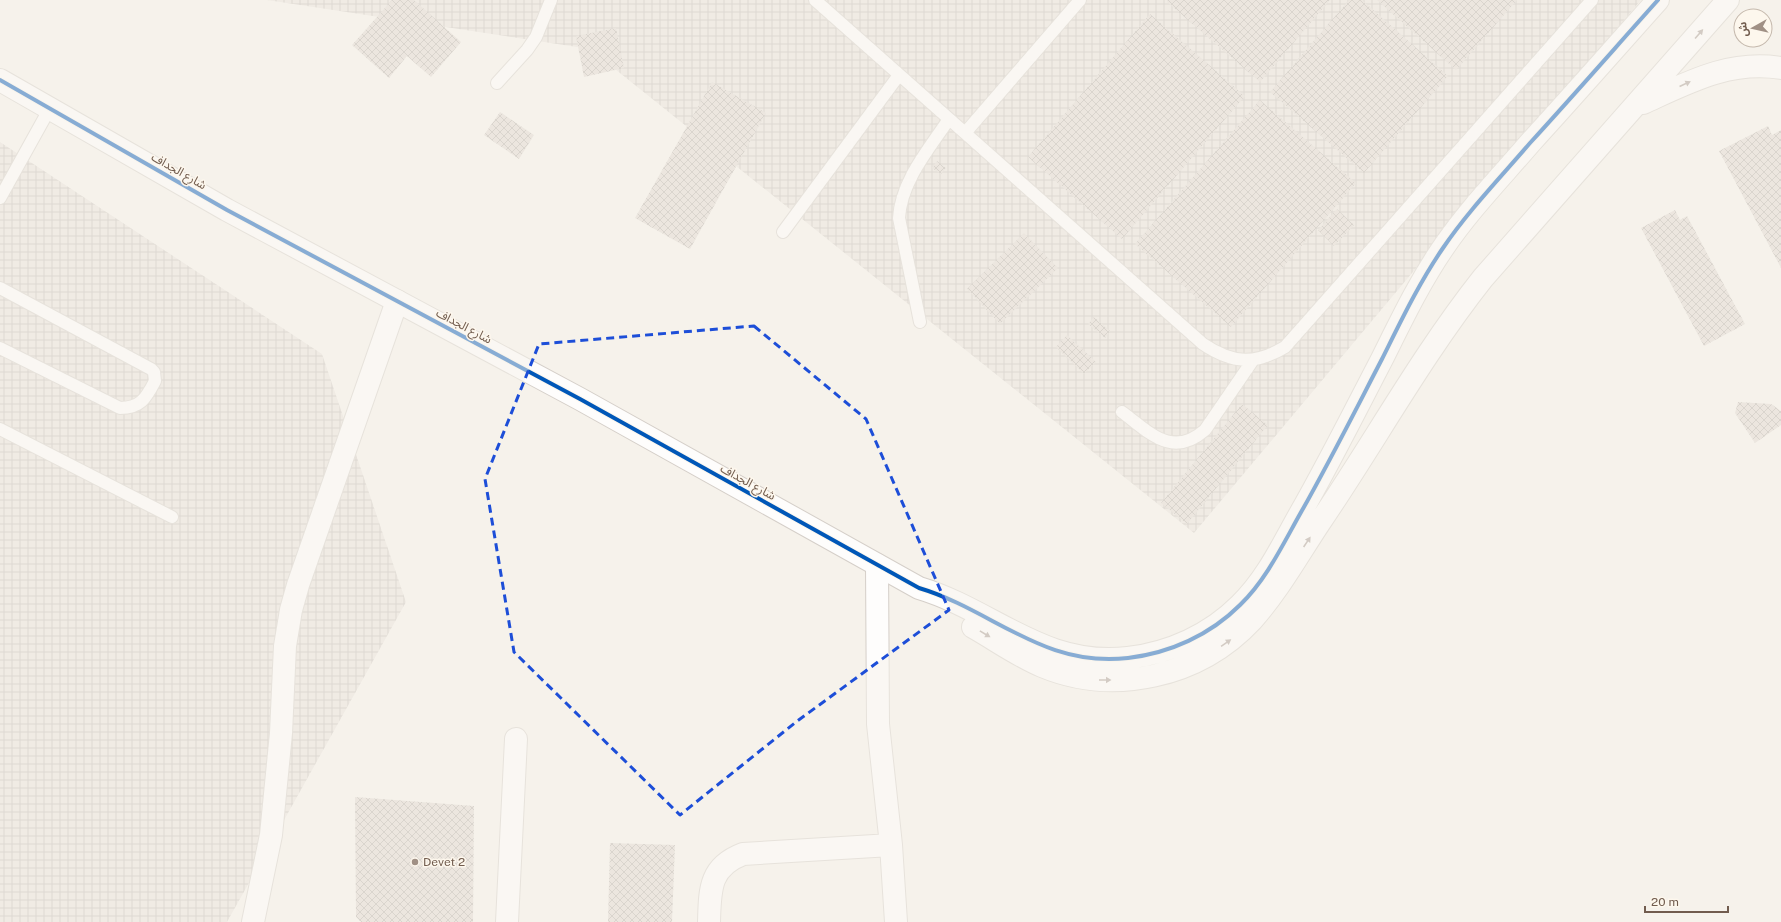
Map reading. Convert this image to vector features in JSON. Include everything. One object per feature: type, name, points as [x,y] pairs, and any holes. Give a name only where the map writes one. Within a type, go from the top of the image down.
[{"type":"street","points":[[919,588],[947,597],[1026,640],[1050,650],[1075,656],[1100,659],[1126,658],[1152,654],[1176,647],[1199,636],[1221,622],[1258,586],[1272,564],[1331,458],[1414,296],[1446,243],[1476,205],[1658,0]]},
{"type":"street","points":[[919,588],[946,611],[1017,653],[1042,666],[1070,675],[1097,680],[1126,680],[1154,676],[1182,668],[1208,656],[1231,639],[1252,620],[1270,597],[1352,474],[1439,336],[1460,307],[1487,273],[1728,0]]},
{"type":"street","points":[[1636,106],[1695,79],[1728,68],[1748,66],[1781,68]]},
{"type":"street","name":"شارع الجداف","points":[[0,80],[227,210],[580,399],[877,566],[919,588]]},
{"type":"street","points":[[254,922],[271,835],[277,784],[284,653],[291,610],[298,585],[397,301]]},
{"type":"street","points":[[877,566],[878,724],[892,845],[896,922]]},
{"type":"street","points":[[507,922],[516,739]]},
{"type":"street","points":[[709,922],[711,889],[714,877],[722,866],[732,858],[744,854],[892,845]]},
{"type":"lane","points":[[497,83],[527,50],[536,37],[551,0]]},
{"type":"lane","points":[[815,0],[1203,344],[1218,354],[1235,360],[1252,360],[1270,356],[1285,347],[1592,0]]},
{"type":"lane","points":[[965,133],[1080,0]]},
{"type":"lane","points":[[783,232],[899,75]]},
{"type":"lane","points":[[0,198],[50,108]]},
{"type":"lane","points":[[920,322],[898,218],[899,204],[903,190],[949,119]]},
{"type":"lane","points":[[0,288],[151,369],[155,381],[142,402],[135,406],[120,408],[0,348]]},
{"type":"lane","points":[[1122,412],[1162,441],[1173,443],[1186,441],[1196,437],[1204,430],[1252,360]]},
{"type":"lane","points":[[0,429],[172,517]]},
{"type":"highlighted area","points":[[754,326],[866,419],[949,610],[796,722],[680,815],[514,652],[485,479],[539,344]]},
{"type":"shaded area","points":[[267,0],[1641,0],[1194,533],[590,49]]},
{"type":"shaded area","points":[[0,142],[322,354],[406,602],[227,922],[0,922]]},
{"type":"building","points":[[392,0],[414,0],[461,42],[431,77],[407,56],[389,78],[352,45]]},
{"type":"building","points":[[1168,0],[1330,0],[1260,82],[1167,2]]},
{"type":"building","points":[[1349,0],[1362,0],[1448,76],[1364,173],[1270,92]]},
{"type":"building","points":[[1377,0],[1517,0],[1456,70]]},
{"type":"building","points":[[1150,14],[1245,96],[1122,239],[1028,157]]},
{"type":"building","points":[[616,28],[624,68],[584,77],[576,36]]},
{"type":"building","points":[[712,82],[766,113],[690,249],[635,218]]},
{"type":"building","points":[[1260,100],[1356,183],[1231,327],[1135,244]]},
{"type":"building","points":[[500,112],[534,135],[519,159],[484,135]]},
{"type":"building","points":[[1768,126],[1772,135],[1781,130],[1781,268],[1719,151]]},
{"type":"building","points":[[937,161],[946,168],[941,174],[932,168]]},
{"type":"building","points":[[1337,209],[1354,225],[1334,246],[1318,230]]},
{"type":"building","points":[[1675,210],[1680,220],[1687,216],[1745,324],[1704,346],[1641,228]]},
{"type":"building","points":[[1024,233],[1058,268],[1000,324],[967,289]]},
{"type":"building","points":[[1094,317],[1110,331],[1105,338],[1088,324]]},
{"type":"building","points":[[1067,335],[1096,362],[1084,374],[1056,347]]},
{"type":"building","points":[[1738,402],[1771,404],[1781,411],[1781,425],[1755,443],[1735,413]]},
{"type":"building","points":[[1242,404],[1268,425],[1187,524],[1161,503]]},
{"type":"building","name":"Devet 2","points":[[355,797],[474,806],[473,922],[361,922],[356,917]]},
{"type":"building","points":[[610,843],[675,845],[672,922],[608,922]]},
{"type":"cycle path","points":[[0,80],[227,210],[580,399],[919,588],[946,598],[1044,646],[1070,654],[1098,659],[1128,658],[1159,652],[1202,634],[1228,616],[1258,585],[1266,574],[1311,495],[1411,302],[1443,248],[1463,221],[1530,143],[1658,0]]},
{"type":"place","name":"Devet 2","points":[[415,862]]}]
